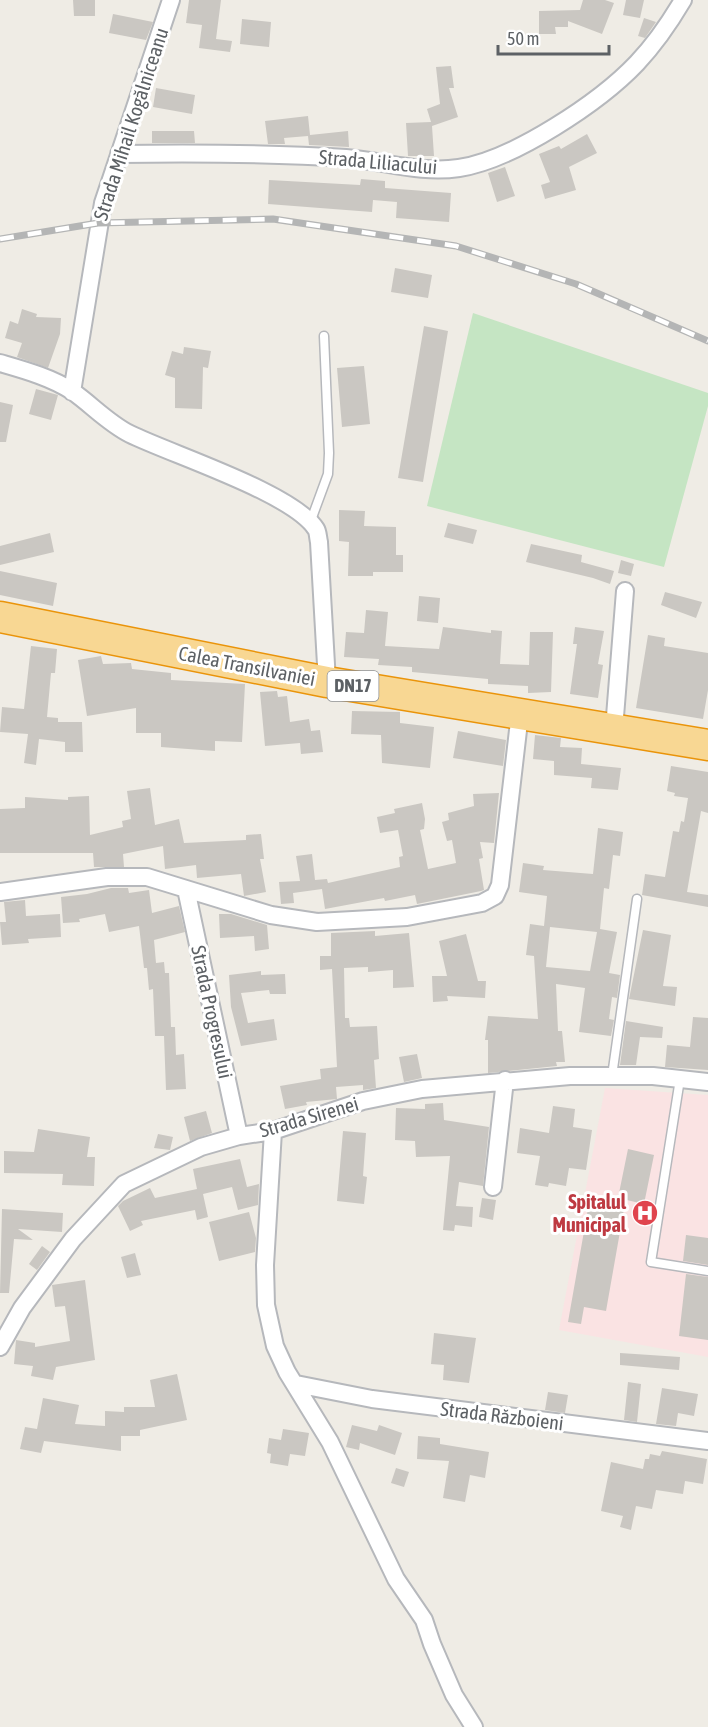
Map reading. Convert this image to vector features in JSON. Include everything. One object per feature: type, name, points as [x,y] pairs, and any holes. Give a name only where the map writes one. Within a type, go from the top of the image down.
[{"type":"highway","name":"Calea Transilvaniei","points":[[0,617],[327,682],[708,745]]},
{"type":"street","name":"Strada Mihail Kogălniceanu","points":[[72,392],[98,223],[171,0]]},
{"type":"street","name":"Strada Liliacului","points":[[119,154],[208,152],[296,155],[366,159],[420,170],[459,168],[471,165],[523,145],[613,83],[652,45],[683,0]]},
{"type":"street","points":[[0,363],[41,376],[72,392],[90,408],[129,434],[278,499],[302,514],[316,530],[319,542],[327,682]]},
{"type":"street","points":[[614,729],[625,591]]},
{"type":"street","points":[[0,891],[123,876],[147,878],[271,915],[317,922],[407,917],[482,903],[495,896],[500,885],[520,713]]},
{"type":"street","name":"Strada Progresului","points":[[186,889],[239,1136]]},
{"type":"street","name":"Strada Sirenei","points":[[0,1347],[22,1308],[72,1239],[124,1184],[175,1158],[239,1136],[273,1131],[392,1094],[505,1080],[612,1076],[708,1082]]},
{"type":"street","points":[[493,1187],[505,1080]]},
{"type":"street","points":[[273,1131],[265,1256],[266,1305],[279,1357],[343,1465],[396,1579],[424,1620],[454,1695],[474,1727]]},
{"type":"street","name":"Strada Războieni","points":[[296,1384],[372,1399],[708,1442]]},
{"type":"lane","points":[[310,523],[328,474],[324,336]]},
{"type":"lane","points":[[612,1076],[637,898]]},
{"type":"lane","points":[[680,1079],[651,1262],[708,1271]]},
{"type":"shaded area","name":"Spitalul Municipal","points":[[605,1088],[708,1095],[708,1357],[559,1330]]},
{"type":"green space","points":[[473,313],[708,393],[708,406],[664,567],[427,506]]},
{"type":"building","points":[[73,0],[95,0],[95,16],[74,16]]},
{"type":"building","points":[[189,0],[221,0],[216,39],[232,41],[230,52],[199,48],[202,25],[186,23]]},
{"type":"building","points":[[583,0],[605,0],[614,3],[602,34],[568,21],[568,27],[555,27],[556,34],[539,34],[539,11],[580,10]]},
{"type":"building","points":[[626,0],[644,0],[640,18],[623,15]]},
{"type":"building","points":[[113,14],[153,22],[146,40],[109,33]]},
{"type":"building","points":[[644,18],[656,22],[645,38],[638,36]]},
{"type":"building","points":[[242,19],[271,22],[269,47],[240,44]]},
{"type":"building","points":[[451,66],[454,88],[449,88],[458,117],[432,126],[434,156],[408,156],[406,123],[431,122],[427,109],[440,104],[436,67]]},
{"type":"building","points":[[156,88],[195,95],[192,114],[153,107]]},
{"type":"building","points":[[308,116],[310,135],[348,131],[349,147],[309,145],[308,136],[284,138],[285,144],[268,144],[265,121]]},
{"type":"building","points":[[152,131],[194,131],[195,143],[152,143]]},
{"type":"building","points":[[587,134],[597,153],[569,167],[576,190],[545,199],[541,185],[550,182],[539,154],[559,146],[561,149]]},
{"type":"building","points":[[505,167],[515,196],[497,202],[488,173]]},
{"type":"building","points":[[361,179],[385,181],[385,188],[451,193],[449,222],[396,218],[397,202],[373,200],[372,212],[268,204],[269,180],[360,185]]},
{"type":"building","points":[[395,268],[432,275],[428,298],[391,292]]},
{"type":"building","points":[[22,309],[37,314],[36,317],[61,318],[60,334],[48,368],[17,357],[22,343],[5,338],[10,321],[18,324]]},
{"type":"building","points":[[424,326],[448,331],[423,482],[398,478]]},
{"type":"building","points":[[184,347],[211,351],[208,368],[203,367],[202,409],[175,408],[175,378],[165,375],[172,351],[183,354]]},
{"type":"building","points":[[364,366],[370,424],[342,427],[337,368]]},
{"type":"building","points":[[36,389],[58,395],[51,420],[29,414]]},
{"type":"building","points":[[0,402],[13,405],[6,442],[0,442]]},
{"type":"building","points":[[339,510],[365,511],[364,526],[396,527],[396,555],[403,555],[403,572],[373,572],[373,576],[348,576],[349,542],[339,541]]},
{"type":"building","points":[[448,523],[477,530],[473,544],[444,537]]},
{"type":"building","points":[[50,533],[54,552],[0,565],[0,546]]},
{"type":"building","points":[[531,544],[582,555],[581,562],[614,571],[610,584],[526,562]]},
{"type":"building","points":[[621,560],[634,564],[631,576],[618,573]]},
{"type":"building","points":[[0,571],[57,583],[53,606],[0,595]]},
{"type":"building","points":[[665,592],[702,602],[696,618],[661,605]]},
{"type":"building","points":[[419,596],[440,598],[438,623],[417,621]]},
{"type":"building","points":[[366,610],[388,612],[385,646],[439,649],[443,627],[491,633],[491,630],[502,631],[500,664],[529,665],[530,632],[553,632],[551,692],[528,693],[528,686],[488,684],[488,679],[412,672],[412,667],[378,665],[379,659],[344,657],[346,632],[364,633]]},
{"type":"building","points":[[575,627],[604,631],[598,664],[603,665],[598,698],[570,694],[577,644],[573,644]]},
{"type":"building","points":[[648,635],[665,638],[664,646],[708,653],[708,690],[703,719],[636,708]]},
{"type":"building","points":[[31,646],[57,649],[55,673],[51,673],[47,717],[58,718],[58,722],[82,722],[83,752],[65,752],[65,742],[39,739],[36,765],[24,763],[28,734],[0,732],[2,707],[24,709]]},
{"type":"building","points":[[101,656],[103,664],[131,663],[132,669],[171,673],[171,680],[245,684],[242,742],[215,741],[215,751],[161,747],[161,733],[136,733],[136,708],[87,716],[78,660]]},
{"type":"building","points":[[277,691],[278,697],[287,696],[290,722],[309,719],[311,731],[320,730],[323,752],[301,754],[300,743],[265,746],[260,692]]},
{"type":"building","points":[[352,711],[400,712],[400,723],[434,727],[430,768],[382,763],[381,735],[351,734]]},
{"type":"building","points":[[458,731],[506,740],[503,766],[453,758]]},
{"type":"building","points":[[535,735],[561,738],[560,747],[582,748],[581,764],[621,768],[618,790],[591,788],[592,778],[554,775],[554,761],[533,759]]},
{"type":"building","points":[[671,766],[708,772],[708,813],[701,811],[687,892],[708,895],[708,907],[642,895],[645,874],[665,877],[673,831],[679,832],[681,821],[684,822],[688,798],[674,796],[675,793],[667,791]]},
{"type":"building","points":[[150,788],[155,825],[179,819],[184,843],[246,840],[246,835],[261,834],[264,859],[260,859],[266,892],[244,896],[241,874],[197,878],[196,865],[165,869],[163,846],[123,854],[124,867],[94,867],[93,853],[0,853],[0,809],[25,808],[25,797],[68,800],[68,797],[89,796],[90,835],[123,827],[122,821],[131,819],[127,791]]},
{"type":"building","points":[[499,793],[494,843],[480,842],[483,858],[479,859],[484,890],[417,904],[415,895],[385,901],[384,898],[325,909],[322,889],[293,893],[294,903],[281,904],[279,882],[300,881],[296,856],[312,854],[315,880],[327,879],[328,883],[400,867],[399,857],[403,856],[398,830],[380,833],[377,817],[395,813],[394,809],[422,803],[425,819],[424,829],[420,830],[428,869],[456,863],[452,840],[447,841],[442,822],[449,820],[448,813],[474,806],[473,794]]},
{"type":"building","points":[[598,828],[623,832],[620,856],[613,855],[609,889],[604,888],[600,929],[617,932],[609,973],[620,975],[617,998],[612,997],[609,1019],[614,1020],[611,1036],[579,1032],[585,988],[556,984],[558,1031],[562,1031],[565,1062],[556,1062],[557,1066],[488,1073],[488,1040],[485,1040],[488,1016],[538,1019],[534,956],[526,955],[530,924],[544,926],[547,896],[519,892],[523,863],[544,866],[543,870],[593,874]],"holes":[[[550,927],[597,932],[590,971],[546,967]]]},
{"type":"building","points":[[111,888],[128,888],[129,893],[149,890],[152,913],[179,906],[185,932],[154,940],[156,963],[164,962],[165,973],[169,973],[171,1027],[175,1027],[176,1055],[184,1054],[186,1089],[166,1090],[164,1036],[155,1036],[153,989],[149,990],[147,968],[144,968],[139,926],[109,932],[105,914],[79,919],[80,922],[63,923],[61,897]]},
{"type":"building","points":[[25,900],[26,916],[60,914],[61,937],[28,939],[29,943],[2,945],[0,922],[6,922],[4,902]]},
{"type":"building","points":[[219,914],[231,914],[267,925],[269,949],[255,951],[254,936],[220,938]]},
{"type":"building","points":[[643,930],[671,935],[663,986],[677,987],[675,1006],[629,999]]},
{"type":"building","points":[[375,931],[375,936],[409,933],[414,987],[393,988],[393,970],[368,972],[368,967],[344,968],[345,1018],[349,1018],[350,1027],[377,1026],[379,1059],[374,1060],[376,1088],[363,1090],[363,1085],[336,1087],[337,1099],[306,1102],[307,1105],[285,1109],[280,1086],[321,1079],[320,1069],[337,1067],[332,969],[320,970],[320,956],[331,956],[331,933]]},
{"type":"building","points":[[466,934],[478,981],[486,981],[485,998],[447,996],[448,1001],[433,1002],[432,976],[447,976],[439,941]]},
{"type":"building","points":[[261,971],[261,975],[285,974],[286,994],[270,994],[269,990],[241,993],[248,1023],[274,1019],[277,1040],[241,1046],[231,1007],[229,975]]},
{"type":"building","points":[[693,1017],[708,1018],[708,1070],[665,1067],[667,1045],[690,1047]]},
{"type":"building","points":[[626,1021],[663,1027],[662,1038],[640,1037],[636,1065],[620,1065]]},
{"type":"building","points":[[417,1054],[422,1078],[404,1082],[399,1057]]},
{"type":"building","points":[[443,1103],[444,1120],[489,1127],[483,1186],[459,1182],[456,1206],[473,1207],[472,1227],[455,1225],[454,1231],[443,1230],[450,1156],[416,1157],[415,1141],[395,1140],[396,1108],[425,1109],[425,1104]]},
{"type":"building","points":[[553,1106],[575,1109],[573,1127],[592,1130],[586,1170],[569,1168],[566,1186],[549,1183],[548,1187],[535,1185],[540,1156],[517,1153],[520,1128],[549,1133]]},
{"type":"building","points":[[206,1111],[212,1133],[190,1141],[184,1117]]},
{"type":"building","points":[[38,1129],[90,1137],[87,1157],[95,1157],[94,1186],[62,1185],[63,1174],[4,1173],[4,1151],[34,1152]]},
{"type":"building","points":[[343,1131],[366,1133],[363,1176],[367,1177],[364,1204],[337,1201]]},
{"type":"building","points":[[158,1134],[173,1137],[170,1150],[154,1148]]},
{"type":"building","points":[[628,1149],[654,1155],[644,1204],[618,1198]]},
{"type":"building","points":[[240,1159],[247,1187],[259,1184],[258,1205],[238,1210],[232,1187],[203,1194],[208,1217],[197,1220],[195,1210],[141,1221],[143,1225],[130,1231],[118,1206],[123,1201],[150,1188],[155,1198],[197,1189],[193,1169]]},
{"type":"building","points":[[482,1198],[496,1200],[493,1220],[479,1217]]},
{"type":"building","points":[[589,1203],[624,1209],[606,1311],[584,1307],[581,1324],[568,1322]]},
{"type":"building","points":[[2,1209],[63,1213],[62,1232],[18,1229],[33,1240],[14,1239],[9,1293],[0,1293]]},
{"type":"building","points":[[249,1212],[256,1238],[255,1252],[219,1261],[209,1222]]},
{"type":"building","points":[[686,1235],[708,1238],[708,1265],[683,1261]]},
{"type":"building","points":[[42,1246],[50,1252],[37,1270],[29,1264]]},
{"type":"building","points":[[135,1253],[141,1275],[127,1278],[121,1257]]},
{"type":"building","points":[[686,1274],[708,1277],[708,1340],[679,1336]]},
{"type":"building","points":[[85,1280],[95,1360],[56,1367],[53,1380],[31,1376],[33,1366],[14,1364],[16,1340],[35,1343],[35,1347],[70,1341],[65,1306],[55,1307],[52,1285]]},
{"type":"building","points":[[434,1333],[476,1338],[469,1383],[443,1380],[444,1365],[431,1364]]},
{"type":"building","points":[[620,1353],[680,1357],[679,1370],[620,1365]]},
{"type":"building","points":[[177,1374],[187,1420],[140,1430],[140,1436],[121,1436],[121,1451],[44,1441],[41,1453],[20,1449],[25,1427],[37,1429],[43,1398],[79,1405],[75,1424],[105,1426],[105,1411],[124,1412],[124,1407],[155,1407],[150,1380]]},
{"type":"building","points":[[628,1382],[641,1384],[637,1422],[624,1420]]},
{"type":"building","points":[[662,1388],[698,1394],[694,1416],[678,1413],[676,1426],[656,1424]]},
{"type":"building","points":[[548,1392],[568,1395],[565,1413],[545,1410]]},
{"type":"building","points":[[352,1425],[377,1431],[379,1425],[402,1433],[395,1455],[360,1443],[359,1450],[346,1447]]},
{"type":"building","points":[[283,1429],[309,1433],[305,1456],[290,1454],[288,1466],[270,1463],[271,1454],[267,1453],[269,1438],[281,1440]]},
{"type":"building","points":[[418,1436],[440,1438],[440,1444],[489,1452],[485,1478],[470,1475],[465,1502],[443,1498],[449,1461],[417,1459]]},
{"type":"building","points":[[662,1451],[707,1459],[703,1484],[685,1481],[683,1494],[656,1490],[652,1509],[636,1506],[631,1530],[620,1527],[623,1516],[601,1511],[611,1462],[643,1469],[645,1459],[649,1459],[650,1454],[660,1456]]},
{"type":"building","points":[[396,1468],[409,1472],[404,1487],[391,1483]]},
{"type":"railway","points":[[0,239],[98,223],[273,219],[456,246],[576,284],[708,341]]},
{"type":"place","name":"Spitalul Municipal","points":[[645,1213]]}]
